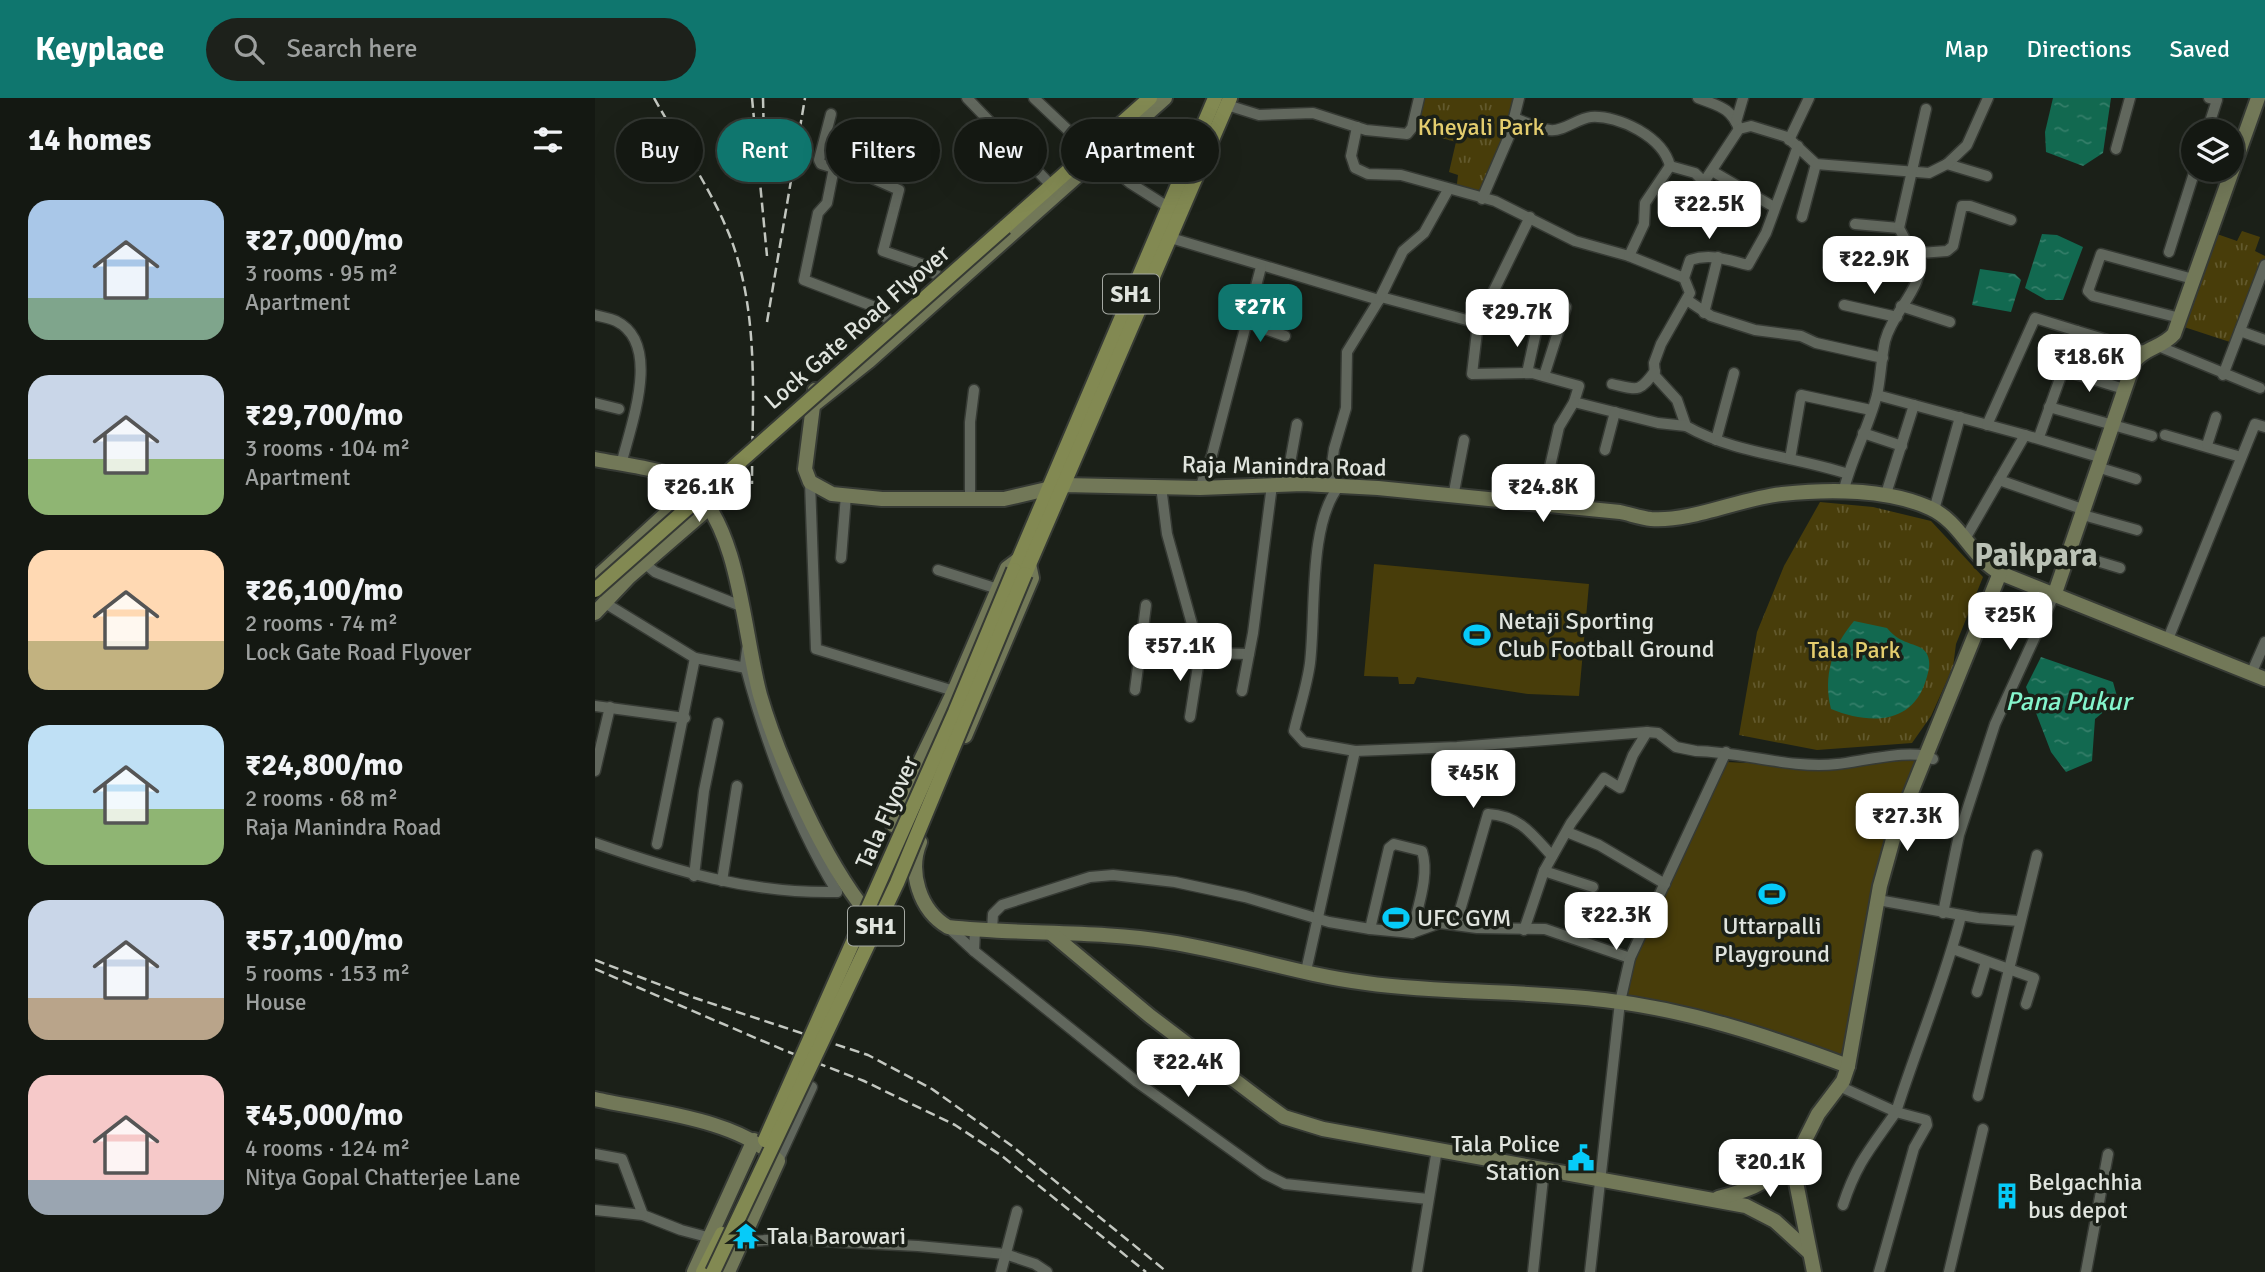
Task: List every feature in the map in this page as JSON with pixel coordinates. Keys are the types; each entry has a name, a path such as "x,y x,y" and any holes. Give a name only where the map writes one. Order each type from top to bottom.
{"main road":[{"name":"Lock Gate Road Flyover","path":"595,590 1150,98"},
{"name":"SH1","path":"1022,567 1064,485 1163,236 1168,207 1224,100"},
{"name":"SH1","path":"1022,567 1046,489 1224,100"},
{"name":"Tala Flyover","path":"703,1272 1022,567"},
{"name":"Tala Flyover","path":"713,1272 897,883 1022,567"}],"street":[{"path":"967,98 1048,181"},
{"path":"1034,98 1061,123"},
{"path":"1123,119 1142,98"},
{"path":"1137,119 1165,98"},
{"path":"1224,100 1259,115 1313,113 1357,127 1407,134 1412,128 1419,98"},
{"path":"1482,199 1514,118 1519,98"},
{"path":"1698,98 1722,102 1738,125"},
{"path":"1514,118 1552,131 1591,117 1625,124 1656,144 1670,166 1695,173 1705,182 1738,125 1743,98"},
{"path":"1686,426 1677,400 1655,376 1655,371 1661,344 1690,293 1684,278 1690,260 1701,256 1718,257 1748,265 1766,233 1809,98"},
{"path":"1738,125 1751,126 1794,143 1816,164 1929,173 1947,164 1968,145 1988,98"},
{"path":"2116,149 2130,98"},
{"path":"2209,98 2217,100 2211,119"},
{"path":"1943,913 1949,875 1963,824 1995,724 2055,593 2134,362 2151,349 2167,342 2174,334 2258,98"},
{"path":"1926,109 1899,228 1908,245 1920,253 1947,251 1953,246 1962,206 2011,220"},
{"path":"830,119 831,114"},
{"path":"1357,127 1351,156 1355,168 1368,174 1401,175 1495,201 1575,241 1629,256 1684,278"},
{"path":"826,133 819,160 826,166"},
{"path":"1802,216 1816,164"},
{"path":"1947,164 1987,176"},
{"path":"1629,256 1644,223 1645,203 1670,166"},
{"path":"1712,171 1774,207"},
{"path":"954,691 816,649 810,482 805,469 811,407 816,387 1048,181 1061,173"},
{"path":"831,182 827,203 818,213 804,280 876,307 890,321"},
{"path":"881,182 899,190 883,251 924,265 939,277"},
{"path":"811,407 869,361 1061,182"},
{"path":"1129,182 1168,207"},
{"path":"2169,252 2191,182"},
{"path":"1448,190 1424,233 1403,251 1380,299 1347,352 1346,408 1334,486 1324,511 1319,540 1310,667 1294,731 1304,742 1355,751 1457,747 1647,732 1658,733 1676,747 1825,765 1929,756"},
{"path":"1529,217 1478,323 1472,374 1527,373 1579,386 1574,402 1559,427 1541,506"},
{"path":"1854,224 1899,228"},
{"path":"1163,236 1261,267 1478,323"},
{"path":"1843,493 1877,395 1886,339 1919,281 1922,268 1920,253"},
{"path":"2180,318 2093,296 2088,290 2101,254 2193,279"},
{"path":"1704,313 1718,257"},
{"path":"2223,375 2265,265"},
{"path":"1200,488 1212,455 1261,267"},
{"path":"1687,300 1704,313 1755,330 1801,335 1816,343 1882,358"},
{"path":"1844,305 1950,322"},
{"path":"1544,376 1566,307"},
{"path":"595,315 617,321 631,333 640,355 642,379 621,465"},
{"path":"1987,425 2035,318 2151,349 2260,388"},
{"path":"1246,322 1285,336"},
{"path":"2039,437 2077,331"},
{"path":"2240,331 2265,341"},
{"path":"1527,373 1536,332"},
{"path":"2063,370 2124,389"},
{"path":"1612,384 1638,389 1644,387 1655,371"},
{"path":"1716,440 1734,373"},
{"path":"970,499 970,422 974,390"},
{"path":"1790,459 1801,395 1871,410"},
{"path":"1877,395 2039,437 2136,479"},
{"path":"1574,402 1686,426 1716,440 1829,466 1848,474"},
{"path":"595,403 619,409"},
{"path":"1885,497 1914,405"},
{"path":"2049,407 2092,422 2112,424 2152,436"},
{"path":"1605,450 1615,412"},
{"path":"1934,510 1960,417"},
{"path":"2207,445 2216,417"},
{"path":"1242,691 1279,485 1297,424"},
{"path":"2168,639 2255,424 2265,427"},
{"path":"1863,433 1902,446"},
{"path":"1965,538 2025,435"},
{"path":"2165,435 2242,457"},
{"path":"1453,497 1464,440"},
{"path":"595,459 680,477 694,488 710,508 729,556 748,640 749,665 772,758 817,859 837,892 801,893 694,876 595,843"},
{"path":"1999,480 2137,530"},
{"name":"Raja Manindra Road","path":"810,482 832,494 882,499 1004,499 1064,485 1200,488 1334,486 1620,512 1652,519 1781,494 1843,493 1909,500 1934,510 1965,538 1971,551 2004,574 2258,677"},
{"path":"1161,486 1167,534 1198,650 1190,717"},
{"path":"595,579 694,488"},
{"path":"841,558 846,495"},
{"path":"710,508 644,563 600,608 695,658 749,665"},
{"path":"2070,553 2120,568"},
{"path":"644,563 655,572 741,606"},
{"path":"922,837 893,825 892,820 954,691 1007,568 1022,567 1033,578 915,856 914,875 923,900 974,951 1137,1082 1265,1174 1285,1184 1428,1199"},
{"path":"938,570 998,589"},
{"path":"1844,1088 1895,832 2004,574"},
{"path":"1135,690 1146,605"},
{"path":"1142,641 1198,650 1249,654"},
{"path":"2258,677 2265,642"},
{"path":"657,844 685,718 695,658"},
{"path":"749,665 786,767 848,889 867,913"},
{"path":"595,706 685,718"},
{"path":"595,771 610,708"},
{"path":"694,876 704,791 718,723"},
{"path":"1524,930 1544,871 1552,856 1604,778 1620,788 1633,755 1647,732"},
{"path":"1306,971 1355,751"},
{"path":"1590,1272 1620,1002 1630,958 1726,752"},
{"path":"722,881 737,786"},
{"path":"1456,924 1488,814 1514,818 1522,823 1552,856"},
{"path":"1567,832 1599,845 1665,884"},
{"path":"1370,929 1389,848 1394,844 1422,851 1424,857 1424,881 1412,933"},
{"path":"1978,1096 2037,855"},
{"path":"1544,871 1593,887"},
{"path":"992,930 993,915 1003,905 1090,877 1113,875 1175,882 1245,897 1319,919 1370,929 1412,933 1440,923 1524,930 1545,929 1630,958"},
{"path":"1881,901 1961,916 2019,921"},
{"path":"1710,1199 1750,1191 1785,1166 1800,1148 1813,1125 1844,1088 1881,901"},
{"path":"1843,1205 1853,1173 1896,1112 1953,949 1961,916"},
{"path":"948,927 1052,934 1099,932 1159,940 1363,983 1440,991 1620,1002 1721,1022 1848,1066"},
{"path":"974,951 975,930"},
{"path":"1052,934 1150,1016 1285,1116 1323,1129 1746,1206 1775,1221 1809,1252"},
{"path":"1953,949 2034,978 2026,1004"},
{"path":"1977,992 1986,961"},
{"path":"728,1272 812,1087"},
{"path":"1844,1088 1896,1112 1927,1122 1914,1148 1879,1272"},
{"path":"595,1099 698,1122 754,1140 778,1161"},
{"path":"1949,1272 1983,1129"},
{"path":"694,1272 717,1236 754,1140"},
{"path":"1800,1148 1795,1177 1814,1272"},
{"path":"1417,1272 1437,1149"},
{"path":"595,1154 622,1159 643,1215"},
{"path":"2087,1272 2108,1154"},
{"path":"1533,1272 1544,1169"},
{"path":"595,1210 643,1215 681,1230 717,1236"},
{"path":"1001,1272 1017,1211"},
{"path":"739,1246 752,1241 818,1239 1005,1254 1047,1272"}],"green space":[{"name":"Kheyali Park","path":"1423,98 1519,98 1482,199 1456,192 1458,175 1449,172 1456,142 1416,131"},
{"path":"2242,231 2260,237 2255,251 2265,256 2265,261 2236,344 2178,325 2217,234 2237,241"},
{"name":"Tala Park","path":"1820,502 1873,507 1931,521 1983,577 1956,644 1953,667 1931,716 1912,743 1817,750 1739,735 1757,632 1784,566"},
{"name":"Netaji Sporting Club Football Ground","path":"1374,564 1589,584 1579,696 1528,694 1417,677 1414,684 1399,684 1398,677 1364,676"},
{"name":"Uttarpalli Playground","path":"1925,754 1903,798 1845,1050 1840,1057 1625,996 1633,959 1727,762 1851,765"}],"water":[{"path":"2053,98 2111,98 2103,153 2083,166 2046,152 2045,132"},
{"path":"2042,234 2057,235 2083,247 2063,300 2046,300 2025,288"},
{"path":"1980,269 2015,274 2021,280 2011,312 1972,305"},
{"path":"1854,621 1887,628 1927,654 1929,670 1926,680 1919,695 1900,713 1874,719 1831,709 1828,685 1831,662 1840,641"},
{"name":"Pana Pukur","path":"2041,657 2113,682 2118,700 2095,719 2092,761 2066,772 2051,752 2026,687"}],"railway":[{"path":"654,98 715,203 731,239 740,269 747,299 752,360 752,484"},
{"path":"752,98 767,256"},
{"path":"763,98 764,119"},
{"path":"767,322 805,98"},
{"path":"595,960 695,998 868,1055 932,1089 1012,1146 1167,1272"},
{"path":"595,969 786,1051 864,1081 955,1125 1002,1156 1146,1272"}],"place":[{"name":"Netaji Sporting Club Football Ground","path":"1477,635"},
{"name":"Uttarpalli Playground","path":"1772,894"},
{"name":"UFC GYM","path":"1396,918"},
{"name":"Tala Police Station","path":"1581,1158"},
{"name":"Belgachhia bus depot","path":"2007,1196"},
{"name":"Tala Barowari","path":"746,1236"}],"district":[{"name":"Paikpara","path":"2036,555"}]}
